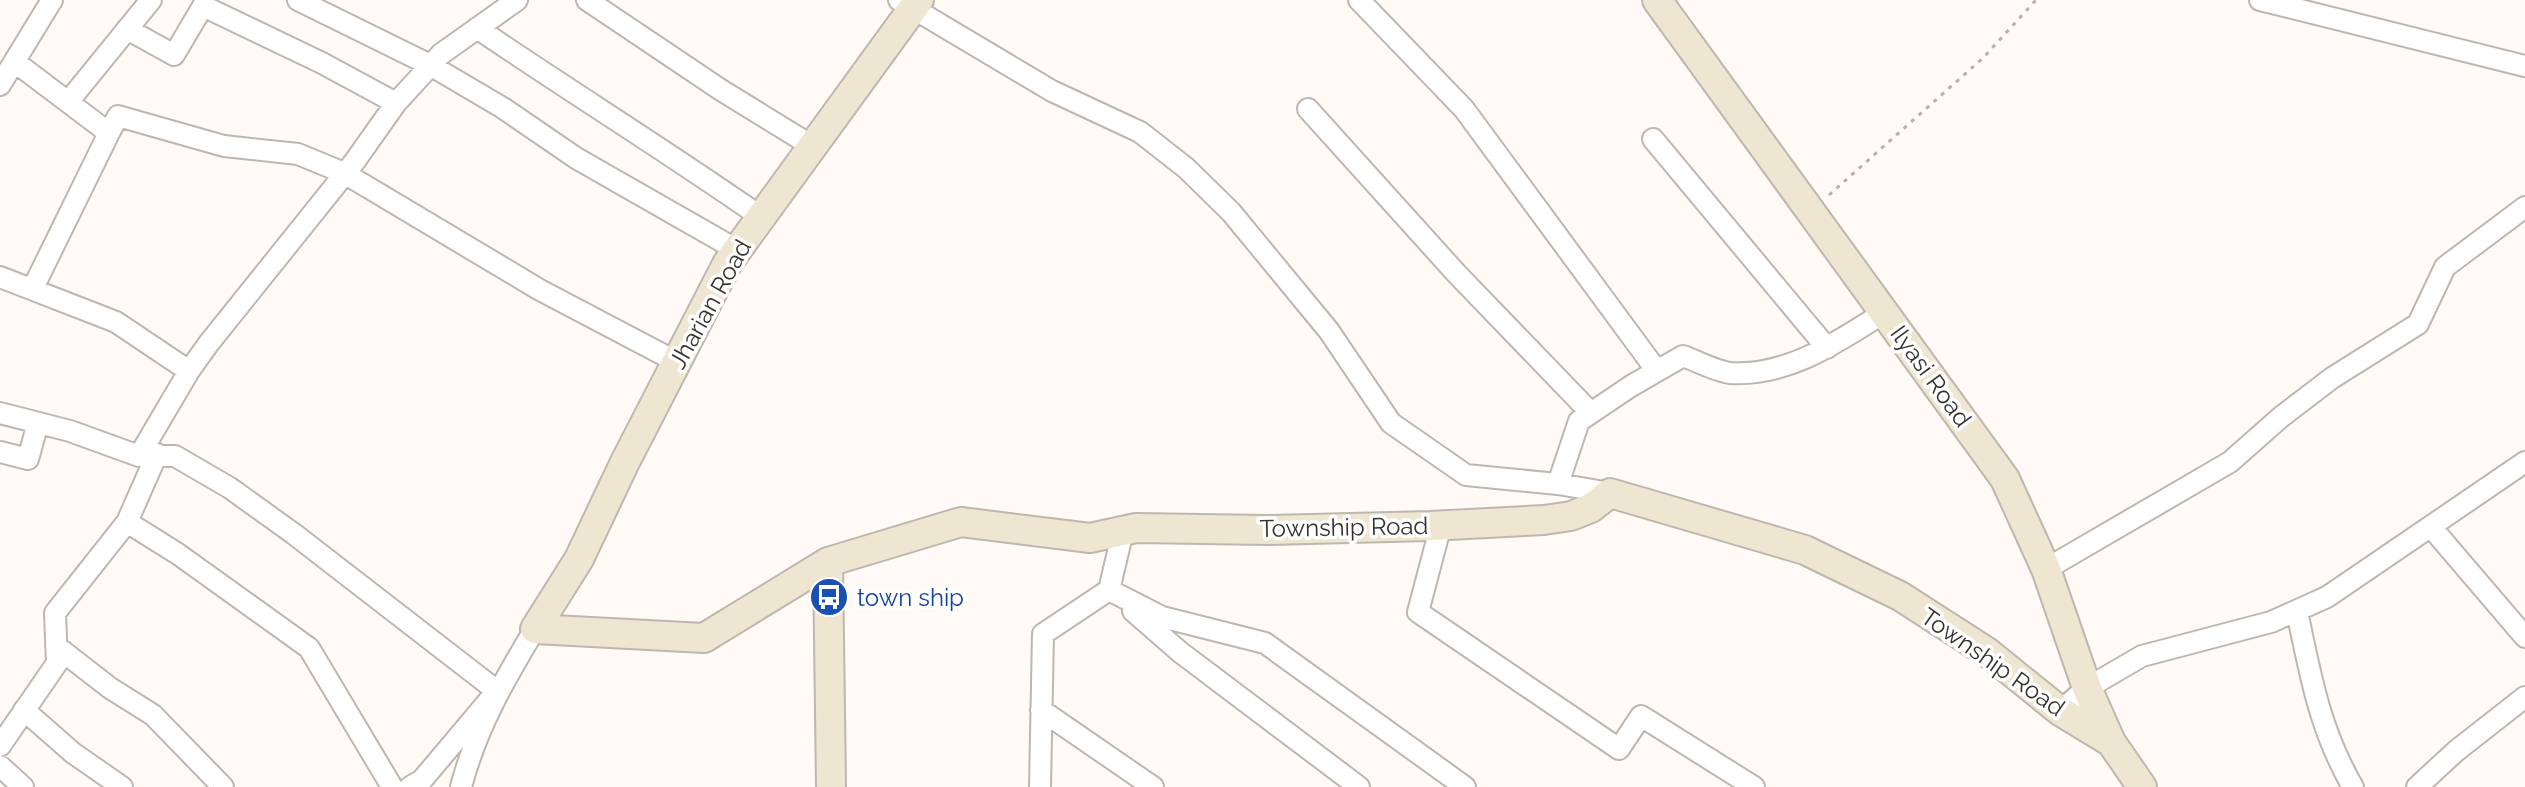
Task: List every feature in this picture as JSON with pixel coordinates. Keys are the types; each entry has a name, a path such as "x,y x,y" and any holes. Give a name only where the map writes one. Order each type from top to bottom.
{"street":[{"path":"0,85 52,0"},
{"path":"68,102 151,0"},
{"path":"298,0 430,65 503,108 576,158 737,250"},
{"path":"0,746 57,663 55,613 127,522 148,455 189,371 396,103 430,65 517,0"},
{"path":"587,0 721,90 812,146"},
{"path":"1359,0 1464,109 1657,371"},
{"name":"Ilyasi Road","path":"1657,0 2005,479 2046,569 2087,688 2111,742 2142,787"},
{"path":"2260,0 2525,66"},
{"path":"910,3 1052,91 1140,132 1186,168 1231,212 1329,331 1391,423 1466,475 1558,484 1610,493"},
{"name":"Jharian Road","path":"535,629 579,559 727,264 910,3"},
{"path":"127,29 174,55 203,6 322,63 396,103"},
{"path":"477,28 580,98 668,152 761,217"},
{"path":"15,62 109,133"},
{"path":"1308,109 1456,273 1591,413"},
{"path":"33,288 118,116 224,146 298,154 344,173 540,290 677,362"},
{"path":"1653,139 1827,348"},
{"path":"2046,569 2230,462 2332,378 2418,324 2445,267 2525,207"},
{"path":"0,277 116,322 189,371"},
{"path":"1558,484 1579,421 1683,356 1729,373 1779,368 1827,348 1885,312"},
{"path":"0,413 148,455 175,456 230,488 294,534 497,691"},
{"path":"0,452 28,459 38,423"},
{"path":"2060,711 2087,688 2142,656 2271,622 2327,597 2525,462"},
{"name":"Township Road","path":"535,629 704,638 828,562 961,522 1090,538 1136,528 1267,530 1441,525 1571,516 1591,508 1610,493 1805,550 1900,596 1987,652 2060,711 2111,742"},
{"path":"127,522 178,554 309,648 392,787"},
{"path":"1441,525 1418,612 1619,749 1641,716 1754,787"},
{"path":"2431,527 2525,637"},
{"path":"1040,787 1043,634 1109,590 1123,531"},
{"path":"828,562 831,787"},
{"path":"1109,590 1180,652 1359,787"},
{"path":"1109,590 1162,617 1265,643 1465,787"},
{"path":"2297,611 2315,701 2338,761 2353,787"},
{"path":"461,787 468,758 497,691 535,629"},
{"path":"56,646 110,688 153,715 223,787"},
{"path":"410,787 422,780 497,691"},
{"path":"2417,787 2456,751 2525,697"},
{"path":"24,710 73,753 122,787"},
{"path":"1041,710 1153,787"},
{"path":"0,766 23,787"}],"path":[{"path":"1810,212 1983,58 2036,0"}],"place":[{"name":"town ship","path":"829,597"}]}
